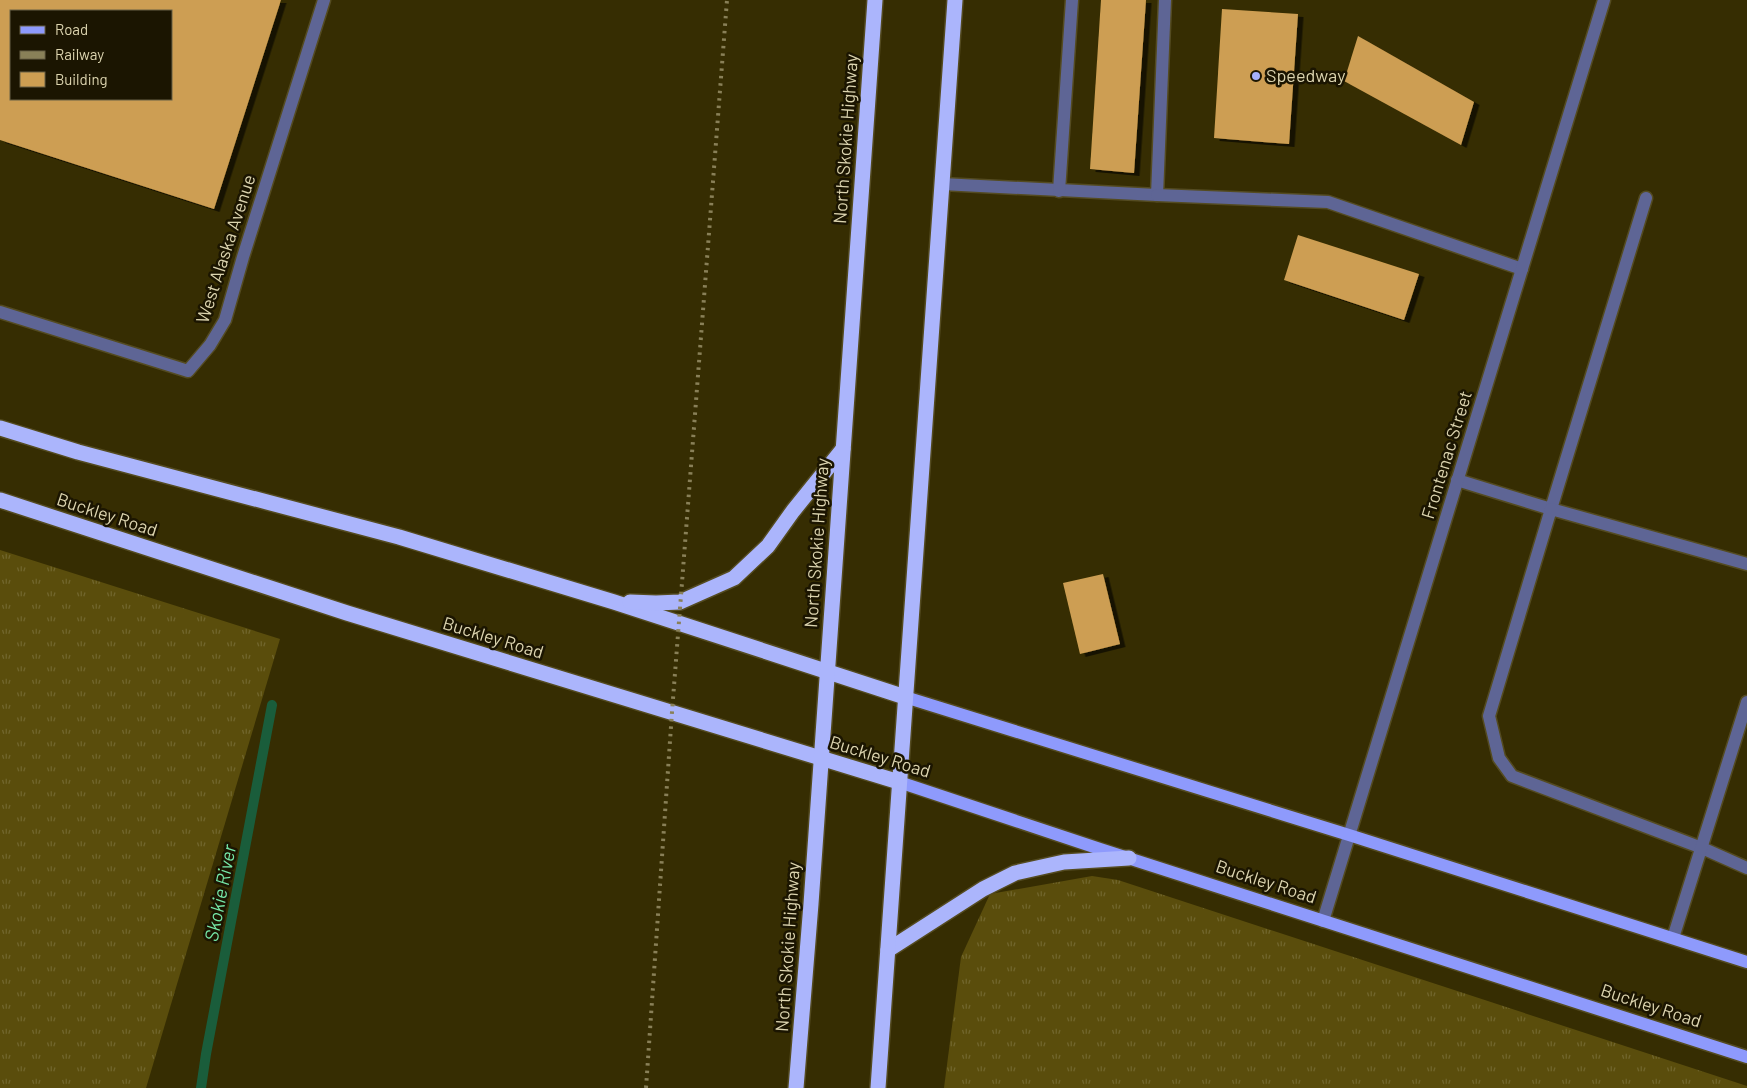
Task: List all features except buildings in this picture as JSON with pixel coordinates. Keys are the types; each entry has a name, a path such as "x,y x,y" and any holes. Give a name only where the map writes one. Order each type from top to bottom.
{"highway":[{"name":"North Skokie Highway","path":"796,1088 874,0"},
{"path":"878,1088 955,0"},
{"path":"0,428 78,452 399,537 614,602 905,697"},
{"path":"614,602 680,602 734,578 768,546 793,511 843,449"},
{"name":"Buckley Road","path":"0,500 347,613 899,782"},
{"path":"888,950 983,889 1015,873 1064,862 1129,858"}],"main road":[{"path":"905,697 1349,835 1747,962"},
{"name":"Buckley Road","path":"899,782 1747,1057"}],"street":[{"name":"West Alaska Avenue","path":"0,312 188,371 210,346 225,320 324,0"},
{"path":"1058,191 1072,0"},
{"path":"1156,196 1166,0"},
{"name":"Frontenac Street","path":"1324,921 1604,0"},
{"path":"942,184 1156,196 1328,202 1522,269"},
{"path":"1646,198 1489,716 1500,758 1512,776 1702,848 1747,868"},
{"path":"1457,480 1551,509 1747,564"},
{"path":"1673,938 1747,702"}],"green space":[{"path":"0,550 280,639 146,1088 0,1088"},
{"path":"1092,876 1118,880 1747,1086 1747,1088 944,1088 961,957 990,894"}],"waterway":[{"name":"Skokie River","path":"201,1088 272,705"}],"railway":[{"path":"646,1088 672,712 727,0"}],"place":[{"name":"Speedway","path":"1256,76"}]}
